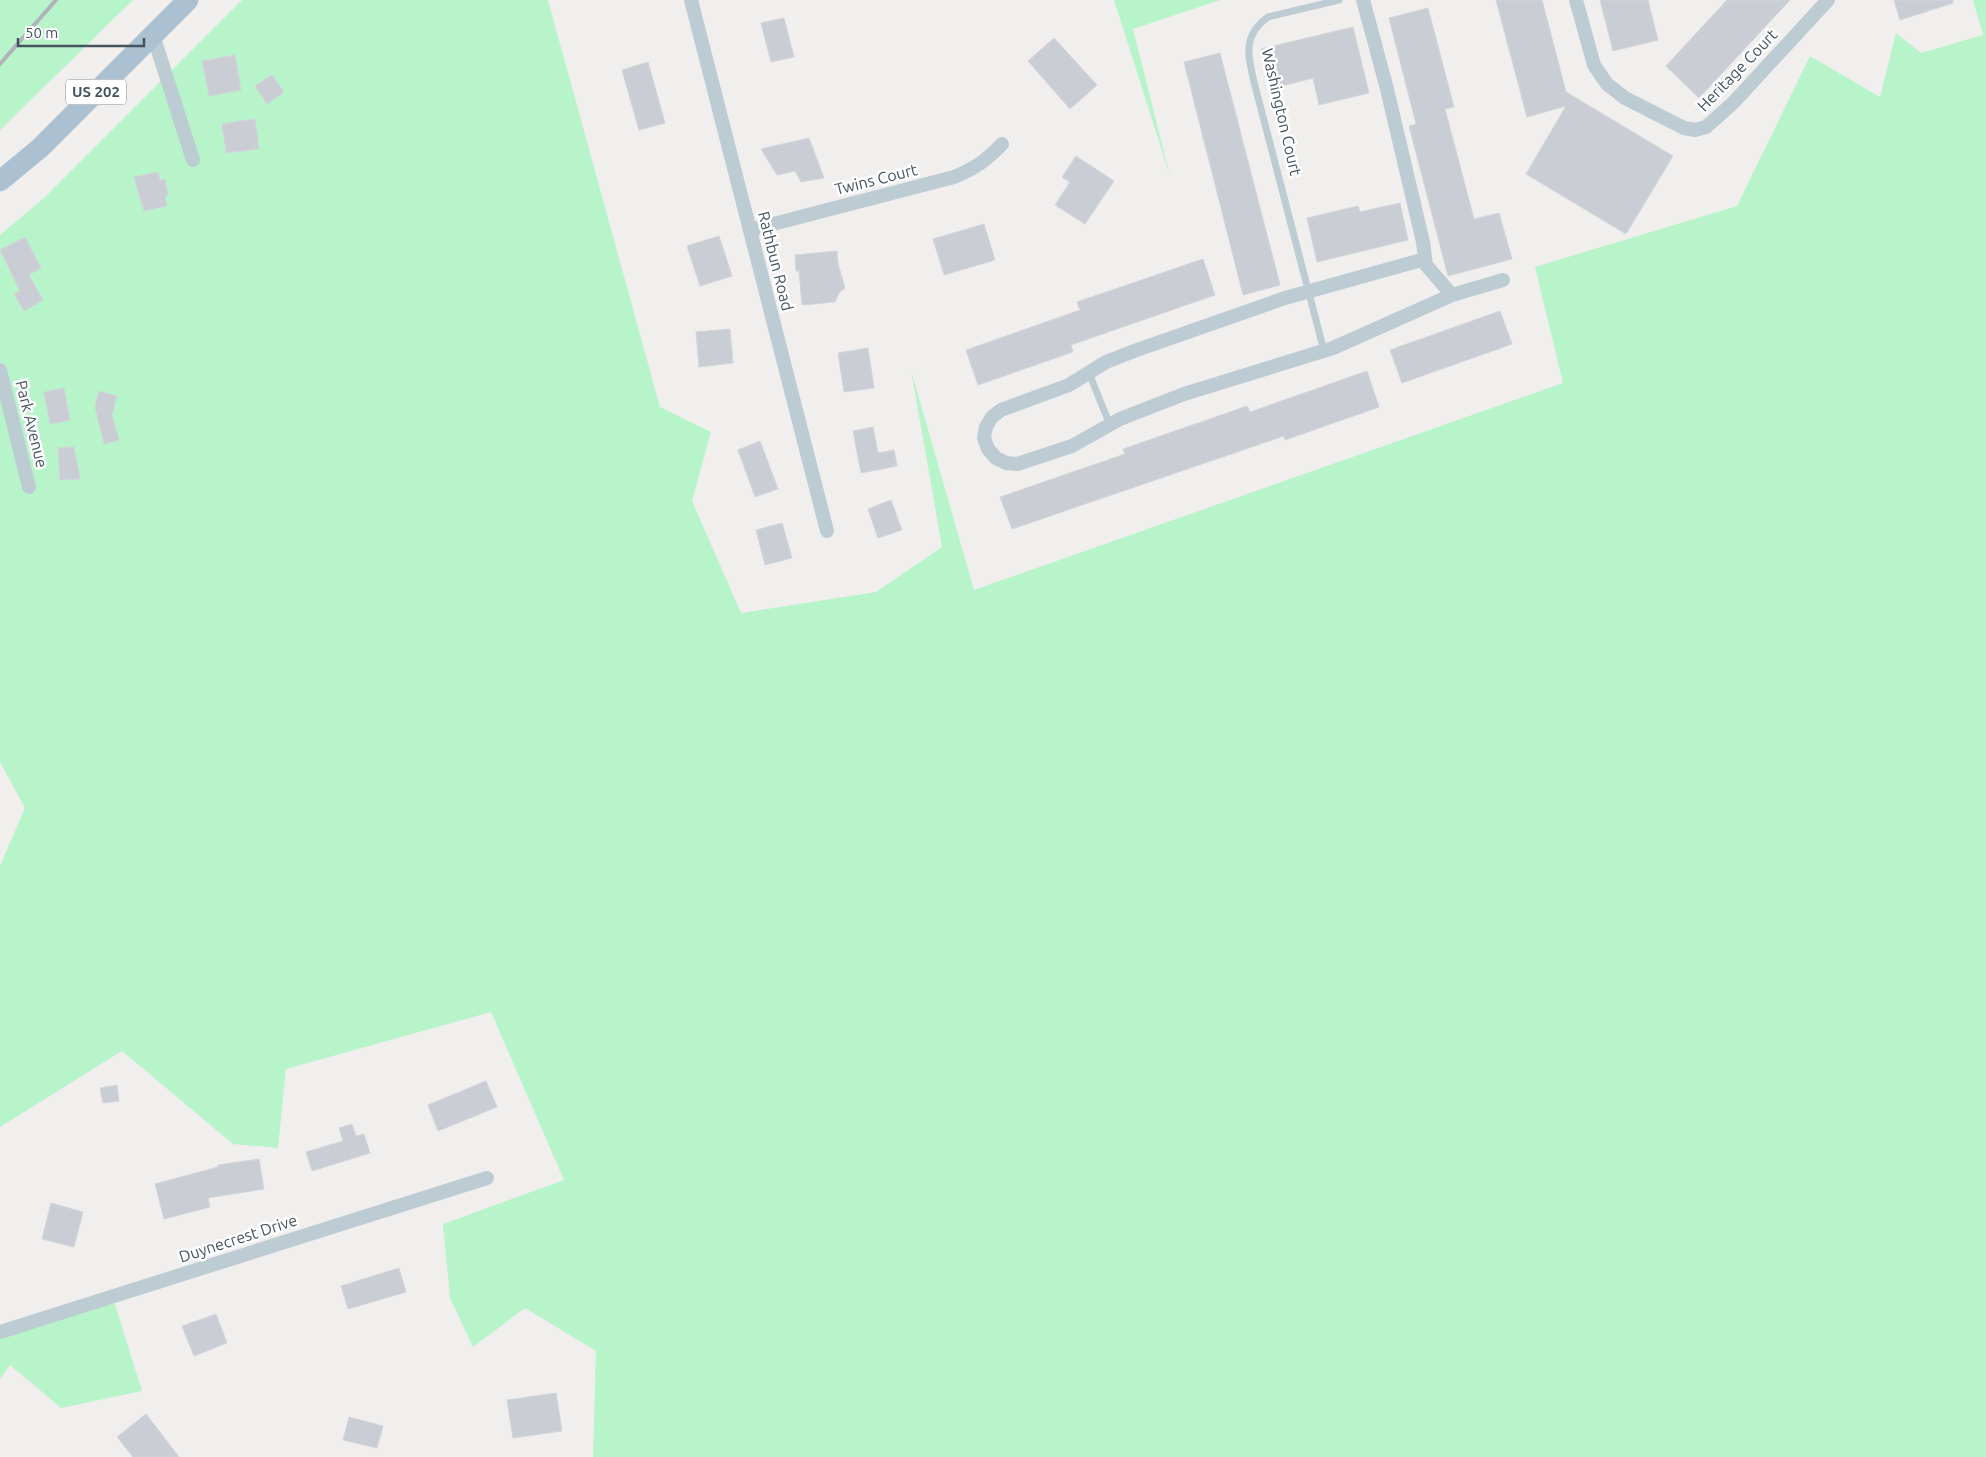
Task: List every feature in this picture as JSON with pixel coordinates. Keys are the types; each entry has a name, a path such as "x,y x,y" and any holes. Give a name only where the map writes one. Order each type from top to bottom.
{"main road":[{"name":"US 202","path":"0,181 40,148 188,0"}],"street":[{"name":"Rathbun Road","path":"691,0 827,531"},
{"path":"1363,0 1386,85 1426,265 1452,295"},
{"name":"Heritage Court","path":"1576,0 1594,65 1607,84 1625,98 1684,128 1695,130 1706,126 1733,103 1828,0"},
{"path":"153,35 193,160"},
{"name":"Twins Court","path":"750,230 954,177 973,169 989,158 1002,144"},
{"path":"1425,259 1308,292 1106,362 1069,385 1001,410 992,417 986,427 984,438 988,449 996,458 1006,463 1017,464 1072,446 1110,425 1184,394 1324,351 1452,295 1503,280"},
{"name":"Park Avenue","path":"0,370 29,487"},
{"name":"Duynecrest Drive","path":"0,1332 486,1178"}],"lane":[{"name":"Washington Court","path":"1324,351 1248,56 1249,44 1256,28 1268,17 1339,0"},
{"path":"1089,373 1110,425"}],"green space":[{"path":"0,0 133,0 0,130"},
{"path":"242,0 548,0 660,407 711,432 692,501 741,613 876,592 942,547 911,370 974,590 1563,383 1535,267 1737,206 1810,56 1880,97 1896,33 1921,53 1983,35 1973,0 1986,0 1986,1457 593,1457 596,1351 525,1308 473,1347 450,1298 443,1224 564,1180 491,1012 286,1069 278,1148 233,1144 122,1051 0,1127 0,866 25,808 0,762 0,235 44,198"},
{"path":"1114,0 1220,0 1133,29 1170,176"},
{"path":"113,1298 142,1391 61,1408 10,1365 0,1379 0,1334"}],"building":[{"path":"1496,0 1542,0 1566,92 1673,156 1626,234 1526,174 1566,106 1527,117"},
{"path":"1600,0 1648,0 1658,40 1613,51"},
{"path":"1727,0 1790,0 1699,98 1666,66"},
{"path":"1894,0 1953,0 1953,3 1900,20"},
{"path":"1428,8 1454,107 1445,109 1474,219 1499,213 1512,259 1448,276 1409,126 1416,124 1389,18"},
{"path":"784,18 794,57 771,62 761,23"},
{"path":"1353,27 1369,93 1319,105 1313,78 1270,89 1261,49"},
{"path":"1054,38 1097,85 1070,109 1028,61"},
{"path":"1220,53 1280,285 1243,295 1184,62"},
{"path":"235,55 241,90 209,96 202,61"},
{"path":"648,62 665,123 639,130 622,70"},
{"path":"272,75 284,92 267,104 255,86"},
{"path":"255,119 259,149 226,153 222,124"},
{"path":"809,138 824,178 801,182 795,171 777,175 761,149"},
{"path":"1076,156 1114,181 1085,224 1055,205 1070,182 1062,177"},
{"path":"158,172 160,180 165,179 168,195 165,196 167,206 144,211 134,177"},
{"path":"1400,203 1408,240 1317,262 1307,218 1358,206 1360,212"},
{"path":"984,224 995,260 944,275 933,239"},
{"path":"719,236 732,276 700,286 687,246"},
{"path":"25,237 41,268 29,275 43,300 24,311 14,294 20,291 0,250"},
{"path":"837,251 838,264 845,288 839,293 835,302 802,305 799,271 796,271 795,255"},
{"path":"1203,259 1215,295 1071,345 1073,352 978,385 966,350 1080,310 1077,302"},
{"path":"1500,311 1512,344 1402,383 1390,350"},
{"path":"730,329 733,363 699,367 696,332"},
{"path":"868,348 874,388 844,392 838,353"},
{"path":"1367,371 1379,407 1285,440 1284,436 1012,529 1000,497 1125,454 1123,449 1247,406 1250,412"},
{"path":"64,388 70,420 50,424 44,392"},
{"path":"99,391 117,396 112,415 119,440 104,444 95,407"},
{"path":"873,427 878,453 894,450 897,466 861,473 853,431"},
{"path":"760,441 778,489 755,497 738,450"},
{"path":"74,447 80,479 60,480 58,448"},
{"path":"891,500 902,530 878,538 868,509"},
{"path":"782,523 792,558 765,565 756,530"},
{"path":"486,1081 497,1107 438,1131 428,1105"},
{"path":"117,1085 119,1101 103,1103 100,1088"},
{"path":"352,1124 356,1136 364,1134 370,1153 312,1171 306,1152 343,1141 339,1128"},
{"path":"259,1159 264,1189 208,1198 210,1207 164,1219 155,1184 218,1167 218,1165"},
{"path":"51,1203 83,1212 74,1247 42,1239"},
{"path":"399,1268 406,1292 348,1309 341,1286"},
{"path":"216,1314 227,1343 194,1356 182,1326"},
{"path":"556,1393 562,1431 513,1438 507,1400"},
{"path":"146,1414 179,1457 133,1457 117,1437"},
{"path":"349,1417 383,1426 377,1448 343,1440"}],"railway":[{"path":"0,64 56,0"}]}
